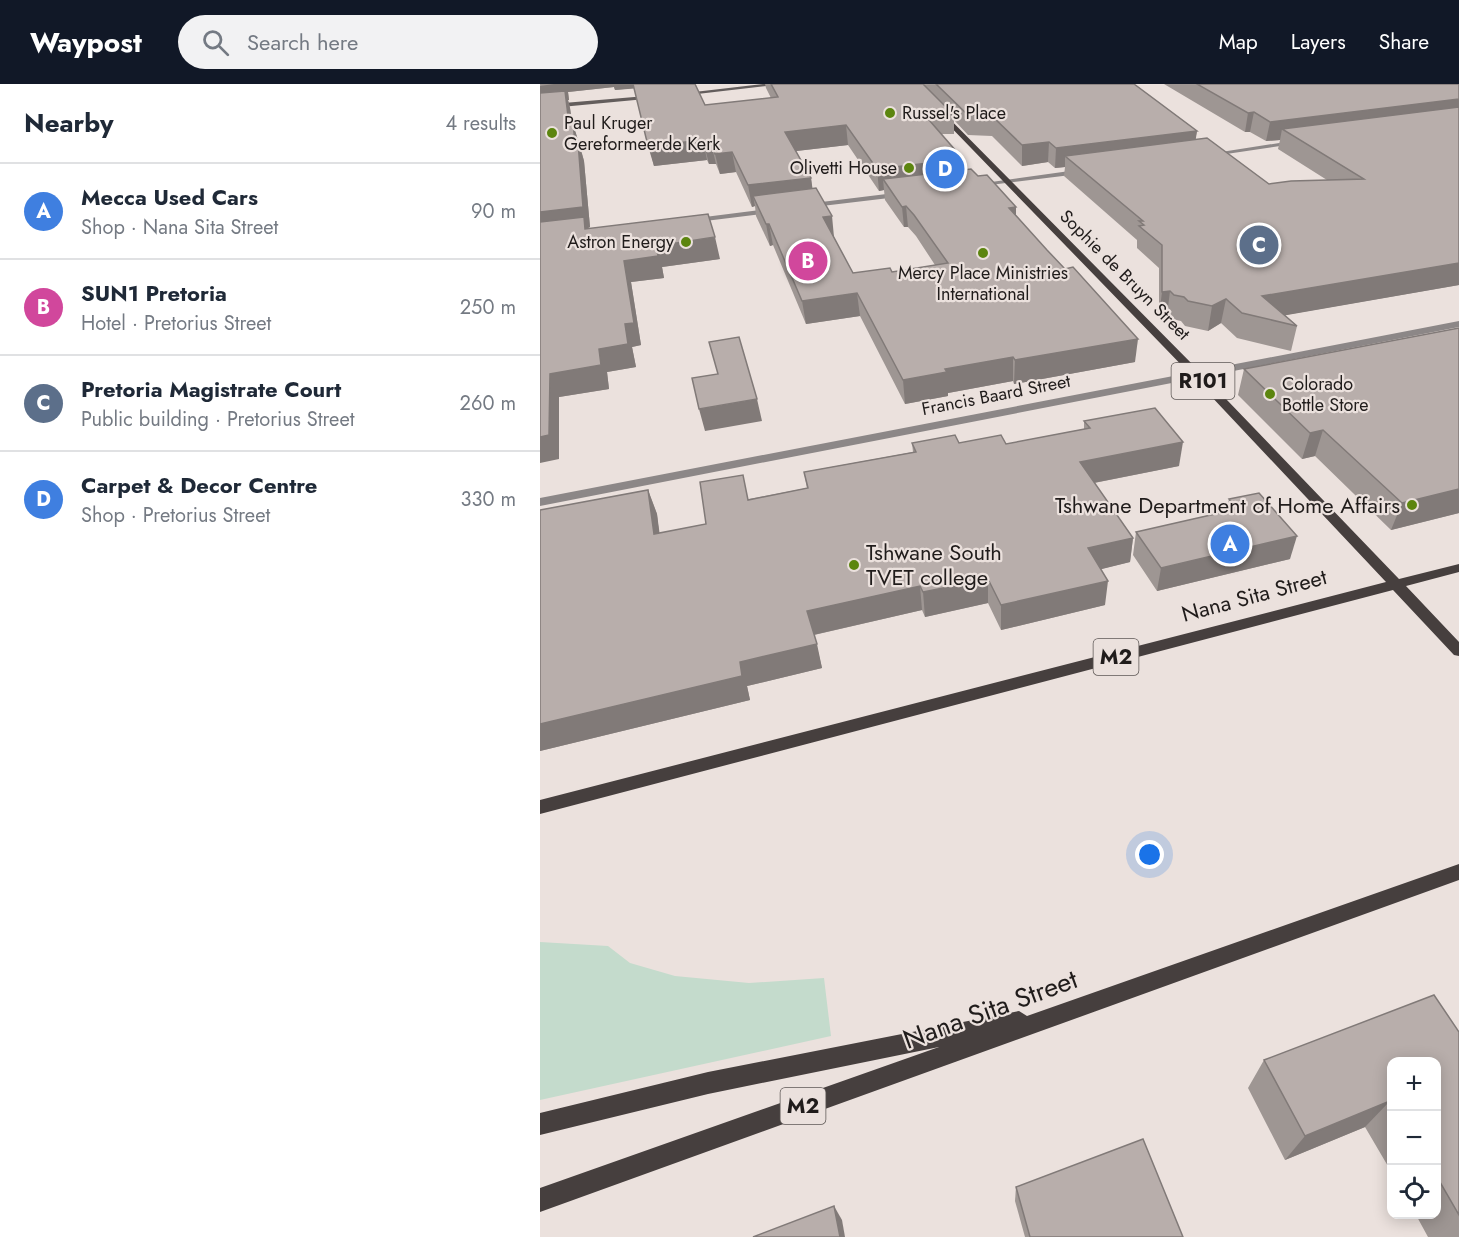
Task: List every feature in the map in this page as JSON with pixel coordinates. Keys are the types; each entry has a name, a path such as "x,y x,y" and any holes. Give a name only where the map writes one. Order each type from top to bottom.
{"main road":[{"path":"675,94 781,84"},
{"name":"Sophie de Bruyn Street","path":"912,84 1197,375 1459,651"},
{"path":"540,107 663,95"},
{"name":"Nana Sita Street","path":"540,807 1459,568"},
{"name":"Nana Sita Street","path":"540,1200 1459,872"},
{"path":"540,1125 708,1083 1066,1012"}],"street":[{"path":"1197,156 1311,141"},
{"path":"959,187 1095,169"},
{"path":"792,208 913,193"},
{"path":"678,222 780,209"},
{"name":"Francis Baard Street","path":"540,502 1459,324"}],"green space":[{"path":"540,942 608,946 630,963 675,976 749,983 824,978 831,1036 540,1100"}],"building":[{"path":"633,84 695,84 705,105 778,97 771,84 923,84 954,115 923,113 963,159 877,169 846,125 785,132 811,178 748,185 732,152 715,154 711,143 704,144 703,140 648,146"},
{"path":"936,84 1134,84 1197,131 1056,148 1049,142 1022,145 992,116 968,115"},
{"path":"1197,84 1459,84 1459,99 1270,122 1254,112 1248,113"},
{"path":"565,91 569,124 573,123 575,142 578,142 583,207 540,212 540,93"},
{"path":"1459,107 1459,263 1262,296 1297,326 1242,313 1226,299 1212,306 1188,301 1170,291 1162,292 1162,245 1139,226 1144,225 1139,221 1143,221 1065,156 1207,138 1269,184 1291,181 1364,179 1282,129"},
{"path":"971,169 978,176 987,175 1016,207 1009,208 1047,250 1065,269 1073,267 1138,339 1015,360 1013,357 945,369 947,372 903,380 857,293 802,301 769,224 766,224 753,196 816,188 832,216 823,217 853,273 890,268 892,272 948,263 914,215 906,206 902,207 883,179"},
{"path":"708,214 715,237 656,246 658,256 624,261 634,323 625,324 628,344 599,349 601,365 550,374 549,435 540,437 540,222 584,217 585,229"},
{"path":"1459,328 1459,489 1402,503 1323,430 1310,433 1244,369"},
{"path":"739,337 757,399 699,409 692,378 718,374 709,342"},
{"path":"1155,408 1183,442 1080,462 1133,538 1088,548 1108,581 1001,605 988,579 923,592 920,586 807,611 817,644 740,662 742,676 540,724 540,510 648,490 654,534 706,524 700,482 743,475 748,500 808,488 804,472 916,452 912,443 955,435 959,443 1001,435 1006,444 1090,428 1084,421"},
{"path":"1259,493 1297,536 1161,568 1136,532 1237,509 1229,499"},
{"path":"1434,995 1459,1032 1459,1215 1441,1184 1441,1057 1387,1057 1387,1102 1305,1136 1264,1060"},
{"path":"1143,1139 1183,1237 1030,1237 1016,1187"},
{"path":"834,1206 840,1237 753,1237"}],"place":[{"name":"Russel's Place","path":"890,113"},
{"name":"Paul Kruger Gereformeerde Kerk","path":"552,133"},
{"name":"Olivetti House","path":"909,168"},
{"name":"Carpet & Decor Centre","path":"945,169"},
{"name":"Astron Energy","path":"686,242"},
{"name":"Pretoria Magistrate Court","path":"1259,245"},
{"name":"Mercy Place Ministries International","path":"983,253"},
{"name":"SUN1 Pretoria","path":"808,261"},
{"name":"Colorado Bottle Store","path":"1270,394"},
{"name":"Tshwane Department of Home Affairs","path":"1412,505"},
{"name":"Mecca Used Cars","path":"1230,544"},
{"name":"Tshwane South TVET college","path":"854,565"}]}
